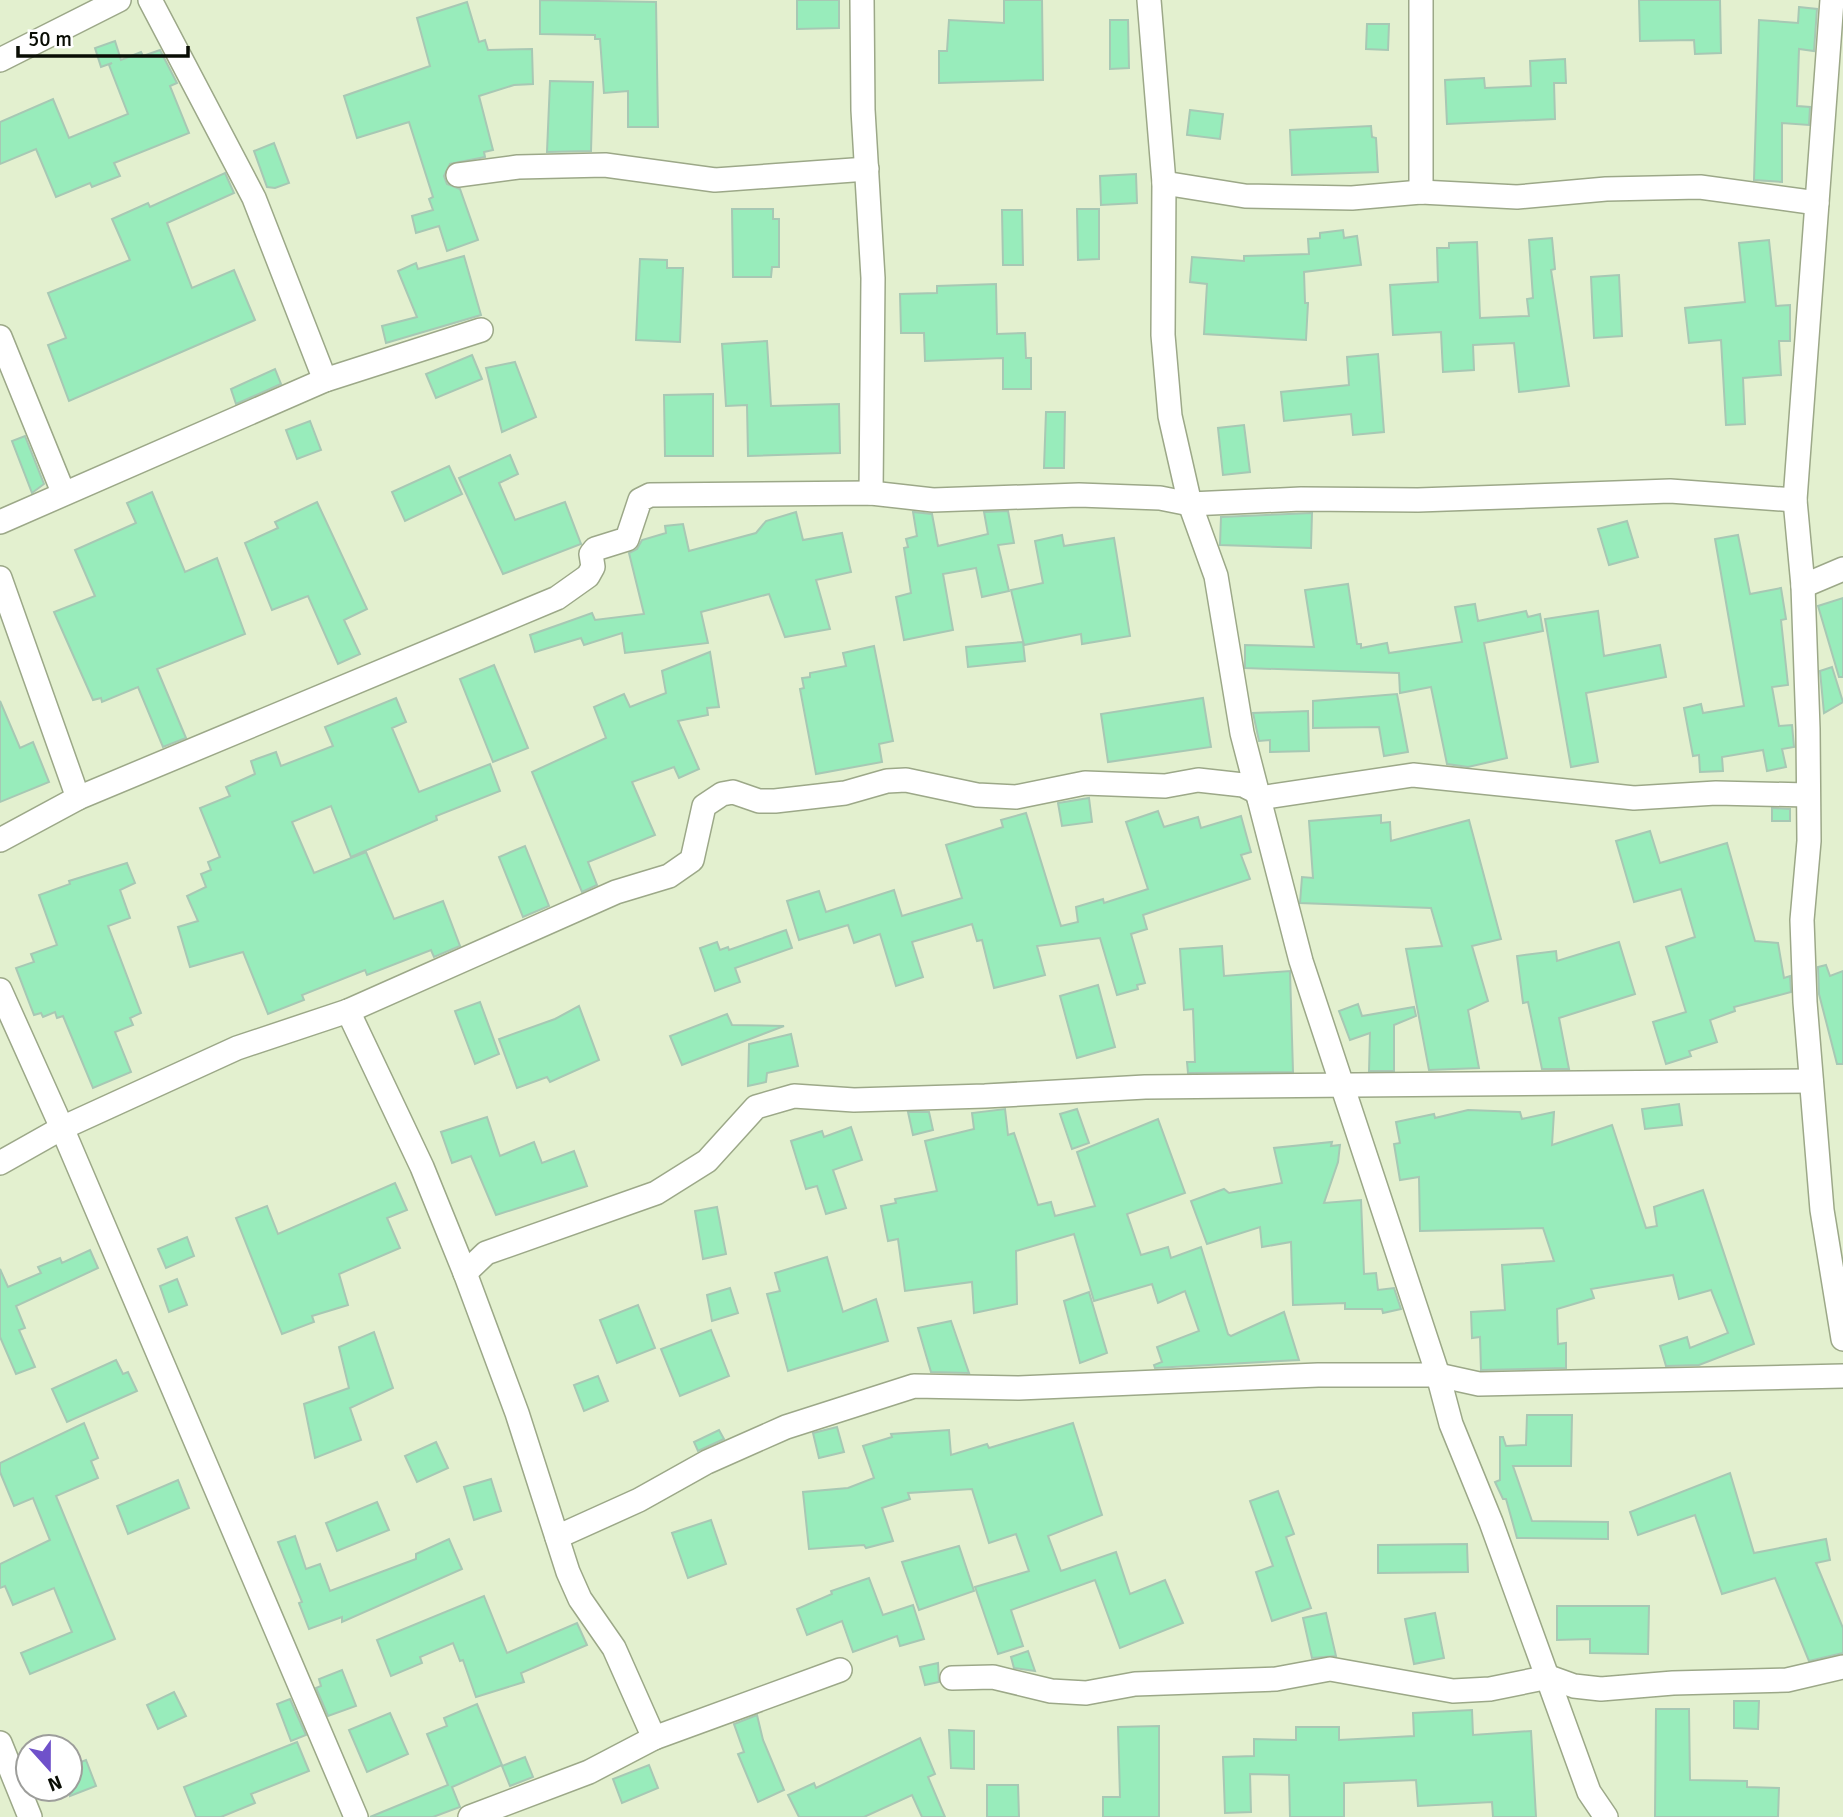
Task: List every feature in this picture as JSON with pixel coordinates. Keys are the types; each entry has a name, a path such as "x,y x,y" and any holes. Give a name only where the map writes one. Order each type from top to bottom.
{"street":[{"path":"0,60 119,0"},
{"path":"150,0 254,198 325,380"},
{"path":"862,0 874,371 871,493"},
{"path":"1149,0 1164,183 1163,335 1170,416 1191,504 1216,576 1242,733 1301,961 1438,1375 1451,1424 1549,1677 1589,1792 1606,1817"},
{"path":"1421,0 1421,192"},
{"path":"1832,0 1795,500 1803,586 1808,841 1802,920 1811,1081 1822,1209 1843,1339"},
{"path":"458,176 518,167 605,165 715,180 867,169"},
{"path":"1164,183 1245,195 1352,198 1421,192 1517,197 1606,189 1700,187 1817,203"},
{"path":"0,522 63,492 325,380 481,330"},
{"path":"0,337 63,492"},
{"path":"0,840 78,798 557,598 588,576 593,567 592,554 595,549 627,539 640,500 650,495 871,493 933,500 1106,496 1160,498 1191,504 1301,499 1418,500 1670,491 1795,500"},
{"path":"1803,586 1843,569"},
{"path":"0,578 78,798"},
{"path":"0,1163 62,1128 237,1048 348,1011 616,892 652,883 684,868 692,860 696,849 699,818 704,806 722,794 733,792 760,801 775,801 845,793 887,781 906,780 977,794 1016,797 1085,783 1166,786 1198,780 1243,786 1258,795 1413,775 1634,798 1716,793 1807,795"},
{"path":"0,990 62,1128 356,1817"},
{"path":"348,1011 422,1167 465,1273 517,1413 580,1600 614,1647 654,1738"},
{"path":"465,1273 486,1253 656,1193 707,1161 744,1116 769,1101 794,1097 854,1100 1145,1087 1811,1081"},
{"path":"1822,1209 1843,1199"},
{"path":"453,1244 486,1253"},
{"path":"557,1538 639,1500 707,1462 786,1427 914,1386 1019,1388 1318,1376 1438,1375 1479,1384 1843,1376"},
{"path":"953,1678 993,1677 1051,1691 1086,1693 1135,1684 1276,1679 1329,1670 1453,1691 1490,1689 1549,1677 1574,1686 1601,1689 1673,1683 1787,1680 1843,1667"},
{"path":"470,1817 589,1772 654,1738 738,1710 840,1670"},
{"path":"0,1743 30,1817"}],"building":[{"path":"540,0 656,2 658,127 628,127 628,91 604,93 600,39 595,39 595,35 540,34"},
{"path":"797,0 839,0 839,28 797,29"},
{"path":"1004,0 1042,0 1043,80 939,83 939,51 947,51 949,20 1004,23"},
{"path":"1639,0 1720,0 1721,53 1695,54 1694,40 1640,41"},
{"path":"467,2 479,42 485,40 488,50 532,49 533,84 514,85 479,96 493,150 484,152 485,157 450,164 444,176 447,184 460,189 478,240 447,251 439,226 416,233 412,216 433,210 429,199 433,197 409,122 357,138 344,96 430,66 417,18"},
{"path":"1799,7 1817,9 1814,51 1799,49 1797,106 1810,107 1809,125 1782,123 1782,182 1754,180 1759,20 1798,23"},
{"path":"1110,20 1128,20 1129,68 1110,69"},
{"path":"1367,24 1389,24 1388,50 1366,49"},
{"path":"115,41 121,60 141,52 143,56 160,50 177,83 170,86 189,133 114,163 120,176 92,187 90,183 56,197 36,149 0,164 0,122 53,99 69,138 128,114 109,65 112,63 101,67 95,48"},
{"path":"1565,59 1566,83 1554,83 1555,119 1447,124 1445,80 1484,78 1485,88 1531,86 1530,61"},
{"path":"550,81 593,82 591,151 547,152"},
{"path":"1190,110 1223,114 1220,139 1187,135"},
{"path":"1371,126 1372,137 1376,138 1378,172 1292,175 1290,130"},
{"path":"274,143 289,183 275,188 267,187 254,151"},
{"path":"225,173 234,193 167,223 192,288 234,270 255,320 69,401 48,345 66,338 48,293 130,260 112,219 148,203 150,207"},
{"path":"1136,174 1137,203 1101,205 1100,176"},
{"path":"732,209 773,209 773,219 779,219 779,267 772,267 771,277 733,277"},
{"path":"1077,209 1099,209 1099,259 1078,260"},
{"path":"1002,210 1022,210 1023,265 1003,265"},
{"path":"1343,230 1344,238 1357,236 1361,265 1304,272 1305,303 1308,303 1306,340 1204,334 1207,284 1190,282 1192,257 1244,261 1244,256 1309,254 1308,239 1320,238 1320,233"},
{"path":"1552,238 1555,269 1551,270 1569,386 1519,392 1514,343 1473,345 1474,370 1443,372 1441,332 1393,335 1390,285 1438,282 1437,248 1449,248 1449,243 1477,242 1480,318 1529,316 1527,299 1533,298 1529,240"},
{"path":"1769,240 1776,306 1790,305 1790,341 1779,341 1781,375 1743,378 1745,424 1726,425 1721,340 1689,343 1685,308 1745,302 1739,243"},
{"path":"464,256 481,315 386,343 382,326 417,317 398,271 416,263 418,269"},
{"path":"640,259 667,260 667,268 683,268 680,342 636,340"},
{"path":"1619,275 1622,336 1594,338 1591,277"},
{"path":"996,284 997,334 1025,333 1026,358 1031,358 1031,389 1003,389 1003,358 925,361 924,333 901,333 900,294 937,293 937,286"},
{"path":"767,341 771,406 839,404 840,453 748,456 747,405 726,406 722,344"},
{"path":"1378,354 1384,432 1353,435 1351,414 1284,421 1281,392 1349,385 1347,357"},
{"path":"472,355 482,379 436,398 426,374"},
{"path":"515,362 536,417 502,432 486,368"},
{"path":"275,369 281,384 236,404 231,389"},
{"path":"713,394 713,456 665,456 664,395"},
{"path":"1046,412 1065,412 1064,468 1044,468"},
{"path":"310,421 321,450 297,459 286,430"},
{"path":"1244,425 1250,472 1223,475 1218,428"},
{"path":"25,436 44,484 32,493 12,441"},
{"path":"510,455 518,474 499,483 515,520 565,502 581,544 503,574 459,478"},
{"path":"449,466 462,494 405,521 392,492"},
{"path":"152,492 185,572 217,558 245,634 157,669 186,738 163,747 138,687 102,702 101,698 93,700 54,612 95,596 75,550 136,523 127,503"},
{"path":"317,502 367,609 344,620 360,654 338,664 308,596 272,610 245,543 278,528 275,522"},
{"path":"1008,511 1014,543 998,545 1009,591 982,597 976,568 943,574 953,630 904,640 896,597 911,593 904,548 908,547 906,539 917,536 913,512 932,514 938,546 988,534 984,512"},
{"path":"796,512 803,540 842,533 851,572 816,580 830,629 785,637 769,594 701,612 708,643 625,653 622,633 584,645 581,638 535,652 530,635 592,613 595,620 644,614 629,553 637,549 642,540 666,533 665,526 683,524 689,551 756,533 766,521"},
{"path":"1312,513 1311,548 1220,545 1221,517"},
{"path":"1627,521 1638,557 1609,565 1598,529"},
{"path":"1062,535 1064,546 1114,538 1130,636 1082,644 1081,634 1024,645 1011,590 1043,583 1035,541"},
{"path":"1738,535 1750,594 1781,588 1786,619 1781,620 1788,685 1772,687 1779,726 1792,725 1794,747 1782,749 1786,767 1767,771 1763,750 1722,757 1723,771 1700,772 1699,755 1693,756 1684,708 1701,704 1703,713 1744,706 1715,539"},
{"path":"1348,584 1357,644 1361,644 1361,648 1387,643 1389,653 1462,642 1455,607 1475,604 1478,621 1526,611 1528,617 1540,614 1543,631 1484,643 1507,758 1468,767 1447,764 1431,687 1400,693 1399,673 1245,668 1245,645 1314,647 1305,590"},
{"path":"1843,598 1843,677 1839,677 1818,606"},
{"path":"1598,611 1604,656 1660,645 1666,677 1586,693 1598,762 1571,767 1545,619"},
{"path":"1023,642 1025,661 968,667 966,647"},
{"path":"874,646 893,741 879,744 882,762 816,774 800,689 804,688 802,678 810,677 810,673 846,666 843,653"},
{"path":"710,652 719,707 707,708 708,715 678,721 699,769 679,778 674,767 632,782 655,835 588,862 597,885 582,892 532,772 606,738 594,707 624,694 630,707 666,693 662,671"},
{"path":"494,665 528,748 493,762 460,679"},
{"path":"1832,667 1843,702 1824,713 1820,671"},
{"path":"1397,694 1408,752 1384,756 1379,727 1313,728 1313,701"},
{"path":"396,698 406,722 392,728 419,792 490,764 500,791 436,816 437,820 351,857 331,806 292,822 314,873 366,852 394,919 443,901 460,946 434,957 431,950 367,975 365,970 302,995 304,1000 268,1014 243,952 190,967 178,927 198,921 187,896 206,887 201,874 211,870 208,862 220,857 200,808 230,796 226,787 255,774 251,761 276,752 281,766 333,746 325,727"},
{"path":"1203,698 1211,747 1108,762 1101,714"},
{"path":"0,701 20,748 33,742 49,782 0,802"},
{"path":"1308,711 1309,751 1270,752 1270,740 1259,741 1253,713"},
{"path":"1089,798 1092,822 1062,826 1058,803"},
{"path":"1772,808 1790,809 1790,821 1772,821"},
{"path":"1158,811 1164,827 1198,817 1201,828 1241,816 1251,852 1241,855 1250,879 1143,915 1147,929 1131,934 1145,983 1137,985 1138,989 1117,995 1100,938 1037,946 1045,975 994,988 982,940 977,941 972,924 912,942 923,977 896,986 880,934 854,943 848,925 799,940 787,901 819,891 826,912 894,890 902,916 962,898 946,845 1003,827 1001,820 1026,813 1061,926 1078,922 1076,907 1103,899 1104,903 1148,889 1126,822"},
{"path":"1381,815 1381,823 1390,822 1391,841 1469,820 1501,939 1472,946 1488,1001 1468,1010 1479,1068 1429,1070 1406,949 1442,946 1431,908 1300,903 1302,877 1313,878 1309,821"},
{"path":"1650,831 1660,863 1727,843 1755,941 1778,943 1784,978 1790,976 1791,992 1734,1007 1735,1011 1710,1020 1717,1042 1689,1051 1691,1056 1666,1064 1653,1022 1686,1012 1666,947 1695,937 1681,889 1634,902 1616,841"},
{"path":"525,846 549,906 523,917 499,857"},
{"path":"127,863 135,883 120,890 130,918 108,926 141,1013 130,1018 133,1025 115,1032 131,1072 93,1088 63,1016 57,1018 55,1012 43,1017 41,1013 34,1015 16,968 34,962 31,954 57,945 39,895 70,884 69,881"},
{"path":"786,930 792,948 735,968 740,982 715,991 700,948 717,942 720,950 728,947 729,950"},
{"path":"1619,942 1635,994 1559,1018 1569,1069 1542,1069 1528,1002 1523,1003 1517,956 1556,951 1557,961"},
{"path":"1222,946 1224,976 1290,971 1293,1072 1188,1073 1187,1062 1195,1062 1193,1009 1184,1010 1180,949"},
{"path":"1826,965 1830,976 1843,971 1843,1064 1837,1064 1819,994 1818,967"},
{"path":"1098,985 1115,1047 1077,1058 1060,996"},
{"path":"480,1002 499,1054 475,1064 455,1011"},
{"path":"1358,1004 1362,1016 1414,1007 1416,1016 1394,1025 1394,1071 1369,1071 1370,1033 1350,1040 1339,1011"},
{"path":"579,1006 599,1060 550,1082 547,1077 517,1088 499,1039 555,1019"},
{"path":"727,1014 732,1025 784,1026 682,1065 670,1036"},
{"path":"791,1034 798,1066 767,1073 766,1082 748,1086 749,1044"},
{"path":"1679,1104 1682,1125 1645,1129 1642,1109"},
{"path":"1005,1109 1008,1135 1014,1133 1038,1205 1051,1202 1055,1216 1095,1206 1077,1152 1158,1119 1185,1193 1127,1214 1141,1255 1168,1247 1171,1258 1201,1247 1228,1334 1231,1336 1284,1312 1299,1360 1155,1368 1154,1365 1162,1362 1157,1347 1199,1331 1185,1291 1158,1303 1152,1284 1094,1301 1074,1234 1016,1251 1017,1304 974,1313 972,1282 905,1291 898,1239 888,1241 881,1206 896,1203 895,1199 937,1191 925,1141 974,1129 972,1113"},
{"path":"1077,1109 1089,1143 1072,1149 1060,1114"},
{"path":"1468,1110 1520,1112 1522,1119 1554,1112 1552,1145 1612,1125 1646,1228 1657,1226 1654,1207 1703,1190 1754,1344 1699,1365 1666,1366 1660,1346 1687,1337 1690,1348 1728,1333 1711,1290 1679,1299 1673,1275 1591,1289 1594,1298 1557,1309 1558,1344 1566,1343 1566,1368 1481,1370 1480,1337 1472,1338 1471,1312 1505,1310 1502,1265 1554,1261 1543,1228 1420,1231 1419,1177 1400,1180 1394,1144 1400,1143 1396,1122 1434,1114 1435,1118"},
{"path":"908,1112 929,1112 933,1130 913,1135"},
{"path":"487,1117 500,1156 534,1142 542,1163 574,1151 587,1186 496,1215 471,1156 452,1163 441,1132"},
{"path":"851,1127 862,1160 833,1170 846,1208 826,1214 817,1186 806,1189 791,1141 822,1131 824,1137"},
{"path":"1332,1142 1331,1146 1340,1145 1338,1162 1324,1203 1361,1200 1364,1274 1376,1273 1378,1290 1394,1288 1401,1309 1383,1313 1382,1309 1345,1309 1345,1303 1293,1305 1291,1242 1262,1247 1260,1227 1207,1244 1191,1201 1224,1189 1229,1193 1282,1183 1274,1148"},
{"path":"395,1183 407,1210 387,1218 400,1248 339,1274 348,1305 312,1316 314,1322 282,1334 236,1218 267,1206 278,1234"},
{"path":"717,1207 726,1254 703,1259 695,1211"},
{"path":"187,1237 194,1256 166,1268 158,1249"},
{"path":"90,1250 98,1268 16,1306 25,1328 19,1330 35,1367 16,1374 0,1337 0,1269 8,1287 41,1273 38,1267 60,1258 62,1263"},
{"path":"827,1257 843,1312 876,1299 888,1341 788,1371 767,1294 780,1291 775,1273"},
{"path":"177,1279 187,1305 169,1312 160,1286"},
{"path":"730,1288 738,1313 712,1321 707,1295"},
{"path":"1089,1292 1107,1353 1080,1363 1064,1301"},
{"path":"638,1305 655,1348 617,1363 600,1320"},
{"path":"951,1321 969,1373 931,1372 918,1328"},
{"path":"711,1330 729,1376 680,1396 661,1349"},
{"path":"374,1332 393,1388 350,1408 361,1440 315,1458 304,1404 349,1388 339,1347"},
{"path":"116,1360 123,1374 128,1372 137,1391 67,1422 52,1389"},
{"path":"598,1376 608,1401 584,1411 574,1385"},
{"path":"1527,1415 1572,1415 1571,1466 1513,1466 1532,1521 1608,1522 1608,1539 1517,1538 1506,1499 1503,1499 1495,1482 1500,1480 1500,1437 1503,1437 1506,1446 1526,1445"},
{"path":"84,1423 98,1458 91,1461 98,1478 56,1496 115,1639 30,1674 21,1653 72,1632 54,1588 13,1605 5,1586 0,1588 0,1564 50,1540 33,1498 14,1506 0,1472 0,1463"},
{"path":"1073,1423 1102,1515 1048,1536 1061,1571 1116,1552 1130,1594 1165,1580 1183,1623 1120,1648 1095,1580 1011,1610 1023,1646 998,1654 975,1587 1029,1571 1016,1534 989,1543 972,1489 908,1493 910,1499 882,1508 893,1541 866,1548 864,1545 809,1549 803,1492 848,1488 874,1478 863,1446 892,1437 891,1434 949,1430 951,1455 987,1444 989,1448"},
{"path":"837,1427 844,1452 819,1458 813,1433"},
{"path":"719,1430 724,1439 698,1451 694,1442"},
{"path":"436,1442 448,1468 417,1482 405,1456"},
{"path":"1730,1473 1754,1553 1826,1539 1830,1560 1816,1563 1843,1628 1843,1653 1809,1661 1775,1578 1722,1594 1695,1515 1638,1535 1630,1512"},
{"path":"491,1479 501,1511 474,1520 464,1487"},
{"path":"178,1480 189,1508 128,1534 117,1506"},
{"path":"1278,1491 1294,1534 1286,1537 1311,1608 1272,1621 1256,1572 1273,1566 1250,1501"},
{"path":"377,1502 389,1530 337,1551 326,1523"},
{"path":"711,1520 726,1564 688,1578 672,1533"},
{"path":"295,1536 306,1569 320,1564 330,1591 416,1559 416,1554 449,1539 462,1569 342,1622 342,1617 309,1629 299,1603 302,1602 278,1542"},
{"path":"1467,1544 1468,1572 1378,1573 1378,1545"},
{"path":"959,1546 974,1591 919,1610 902,1562"},
{"path":"869,1578 883,1615 913,1605 924,1639 900,1646 897,1636 853,1652 842,1621 807,1635 797,1609 832,1594 831,1591"},
{"path":"484,1596 507,1653 577,1623 587,1645 521,1673 524,1682 476,1697 463,1660 460,1661 453,1643 420,1657 422,1663 391,1676 377,1640"},
{"path":"1557,1606 1649,1606 1648,1654 1590,1653 1590,1639 1557,1640"},
{"path":"1326,1613 1336,1656 1312,1658 1303,1618"},
{"path":"1435,1613 1444,1658 1414,1664 1405,1619"},
{"path":"1028,1651 1035,1671 1014,1668 1011,1657"},
{"path":"938,1663 939,1682 925,1685 920,1667"},
{"path":"342,1670 356,1706 328,1716 316,1688 321,1686 319,1679"},
{"path":"174,1692 186,1716 158,1729 147,1705"},
{"path":"290,1699 306,1735 291,1741 277,1704"},
{"path":"1734,1701 1759,1701 1758,1729 1734,1728"},
{"path":"477,1704 502,1765 452,1787 460,1807 433,1817 370,1817 448,1785 427,1734 447,1726 444,1718"},
{"path":"1656,1709 1689,1709 1690,1780 1747,1781 1747,1787 1779,1788 1778,1817 1655,1817"},
{"path":"1472,1710 1473,1735 1531,1731 1536,1817 1493,1817 1492,1802 1418,1806 1416,1780 1344,1783 1344,1817 1290,1817 1289,1775 1250,1774 1251,1812 1225,1813 1223,1757 1254,1756 1254,1739 1296,1740 1296,1727 1339,1727 1339,1740 1414,1736 1413,1713"},
{"path":"390,1713 408,1754 367,1772 349,1730"},
{"path":"757,1715 763,1740 784,1790 758,1802 738,1754 744,1752 734,1724"},
{"path":"1159,1726 1159,1817 1103,1817 1103,1797 1120,1797 1118,1727"},
{"path":"949,1730 974,1731 974,1769 951,1768"},
{"path":"920,1738 935,1774 928,1777 945,1817 922,1817 912,1795 864,1817 799,1817 788,1795 814,1783 816,1788"},
{"path":"297,1742 309,1771 251,1794 255,1803 221,1817 196,1817 184,1787"},
{"path":"525,1757 533,1777 510,1786 502,1766"},
{"path":"86,1760 96,1786 84,1791"},
{"path":"649,1765 658,1788 622,1803 613,1779"},
{"path":"987,1785 1018,1785 1019,1817 987,1817"}]}
